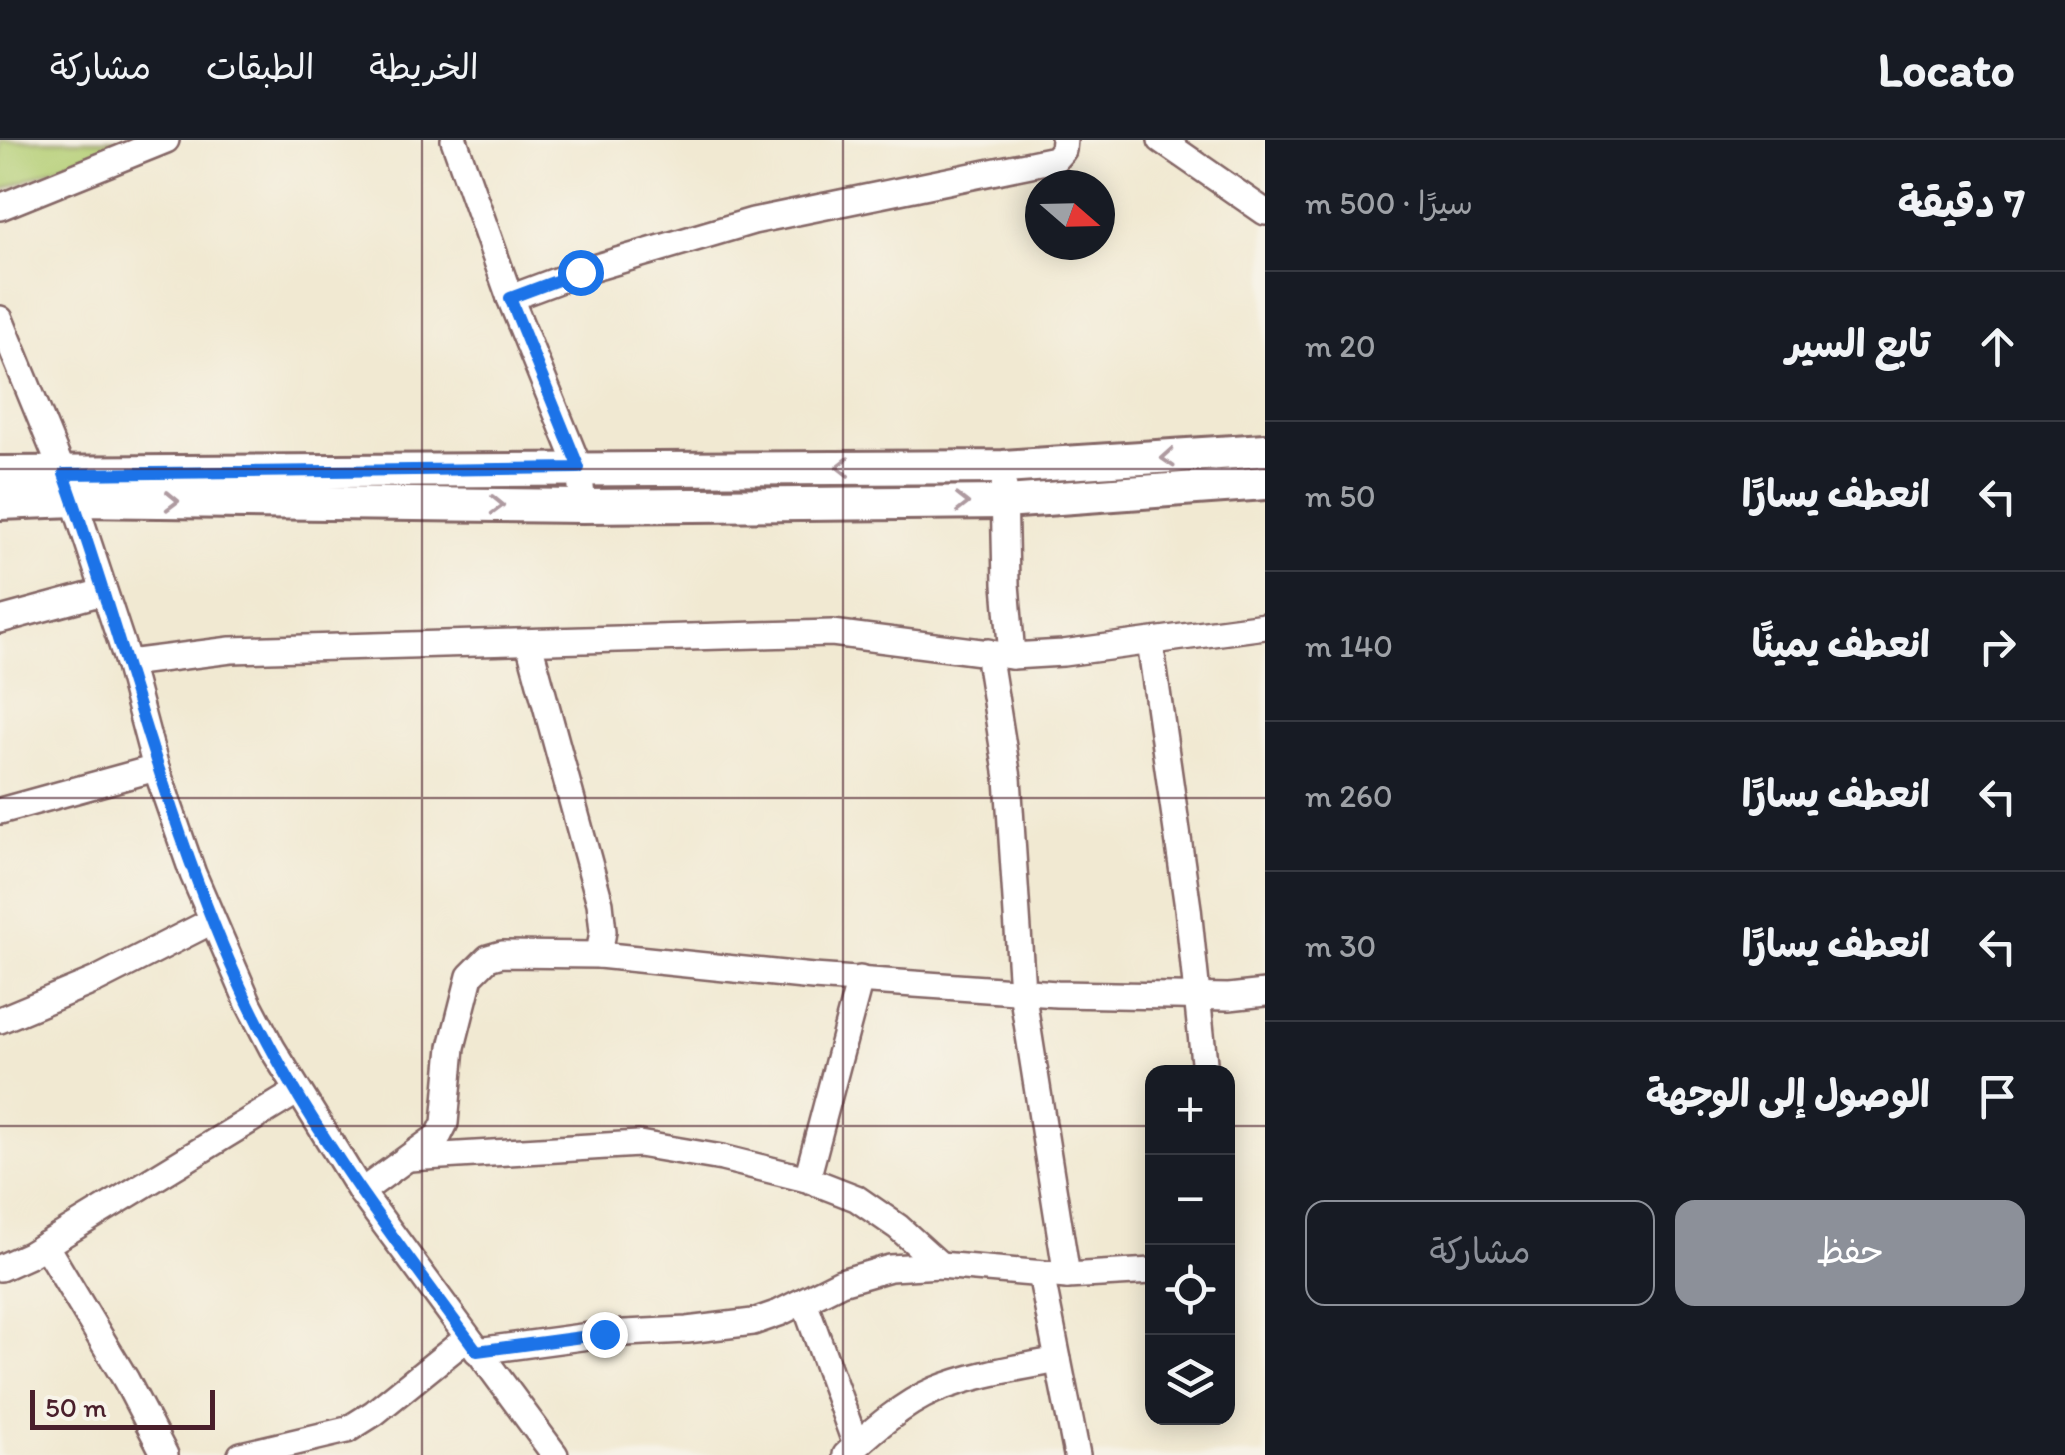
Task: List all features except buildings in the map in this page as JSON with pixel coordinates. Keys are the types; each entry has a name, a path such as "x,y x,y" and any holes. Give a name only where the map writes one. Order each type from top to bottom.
{"street":[{"path":"0,207 166,140"},
{"path":"454,140 510,298 579,468 584,506"},
{"path":"510,298 580,272 753,221 1055,159 1063,150 1064,140"},
{"path":"1161,140 1265,212"},
{"path":"0,319 69,487 128,663 156,768 212,921 249,1004 361,1192 554,1455"},
{"path":"0,503 69,487 579,468 1004,467 1265,450"},
{"path":"1004,467 1006,584 1000,654 1022,991 1054,1275 1058,1360 1077,1455"},
{"path":"0,473 69,487 584,506 1004,502 1265,483"},
{"path":"0,620 103,592"},
{"path":"128,663 231,650 832,632 944,650 1000,654 1150,642 1265,626"},
{"path":"1150,642 1162,711 1204,1065"},
{"path":"529,643 600,903 603,931 599,955"},
{"path":"0,810 156,768"},
{"path":"0,1020 96,980 212,921"},
{"path":"361,1192 439,1135 446,1123 452,1047 467,986 476,966 502,954 599,955 1022,991 1229,997 1265,993"},
{"path":"807,1180 860,980"},
{"path":"0,1268 45,1245 298,1091"},
{"path":"409,1158 638,1144 722,1158 828,1186 877,1210 940,1265"},
{"path":"45,1245 126,1380 165,1455"},
{"path":"241,1455 347,1430 472,1344 753,1322 866,1273 940,1265 1054,1275 1145,1271"},
{"path":"804,1301 851,1450 890,1417 932,1391 976,1377 1058,1360"}],"green space":[{"path":"0,140 126,140 0,191"}],"route":[{"path":"580,272 510,298 579,468 64,474 128,663 156,768 212,921 272,1048 347,1170 477,1351 604,1334"}]}
